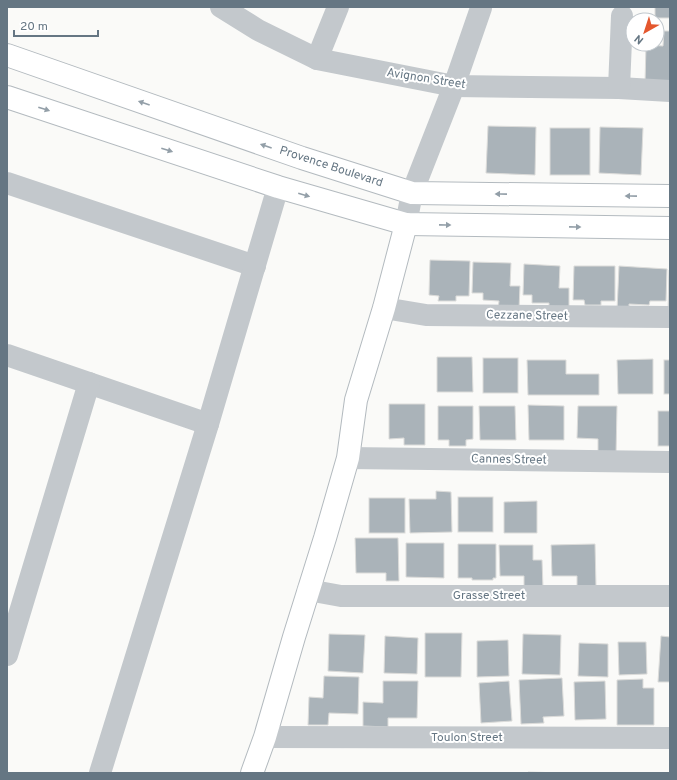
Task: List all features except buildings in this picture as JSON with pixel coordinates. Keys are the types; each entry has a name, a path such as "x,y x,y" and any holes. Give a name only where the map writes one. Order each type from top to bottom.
{"street":[{"name":"Avignon Street","path":"221,7 258,30 317,59 454,86 619,88 670,91"},
{"path":"317,59 338,7"},
{"path":"252,773 265,737 348,458 356,400 384,308 406,224 412,193 454,86 481,8"},
{"path":"619,88 622,16"},
{"name":"Provence Boulevard","path":"7,55 302,158 412,193 670,196"},
{"path":"7,97 278,187 406,224 670,228"},
{"path":"7,183 255,266"},
{"path":"100,773 208,424 278,187"},
{"name":"Cezzane Street","path":"384,308 426,315 670,317"},
{"path":"7,355 208,424"},
{"path":"7,655 89,383"},
{"name":"Cannes Street","path":"348,458 670,462"},
{"name":"Grasse Street","path":"308,590 341,596 670,596"},
{"name":"Toulon Street","path":"265,737 670,738"}]}
